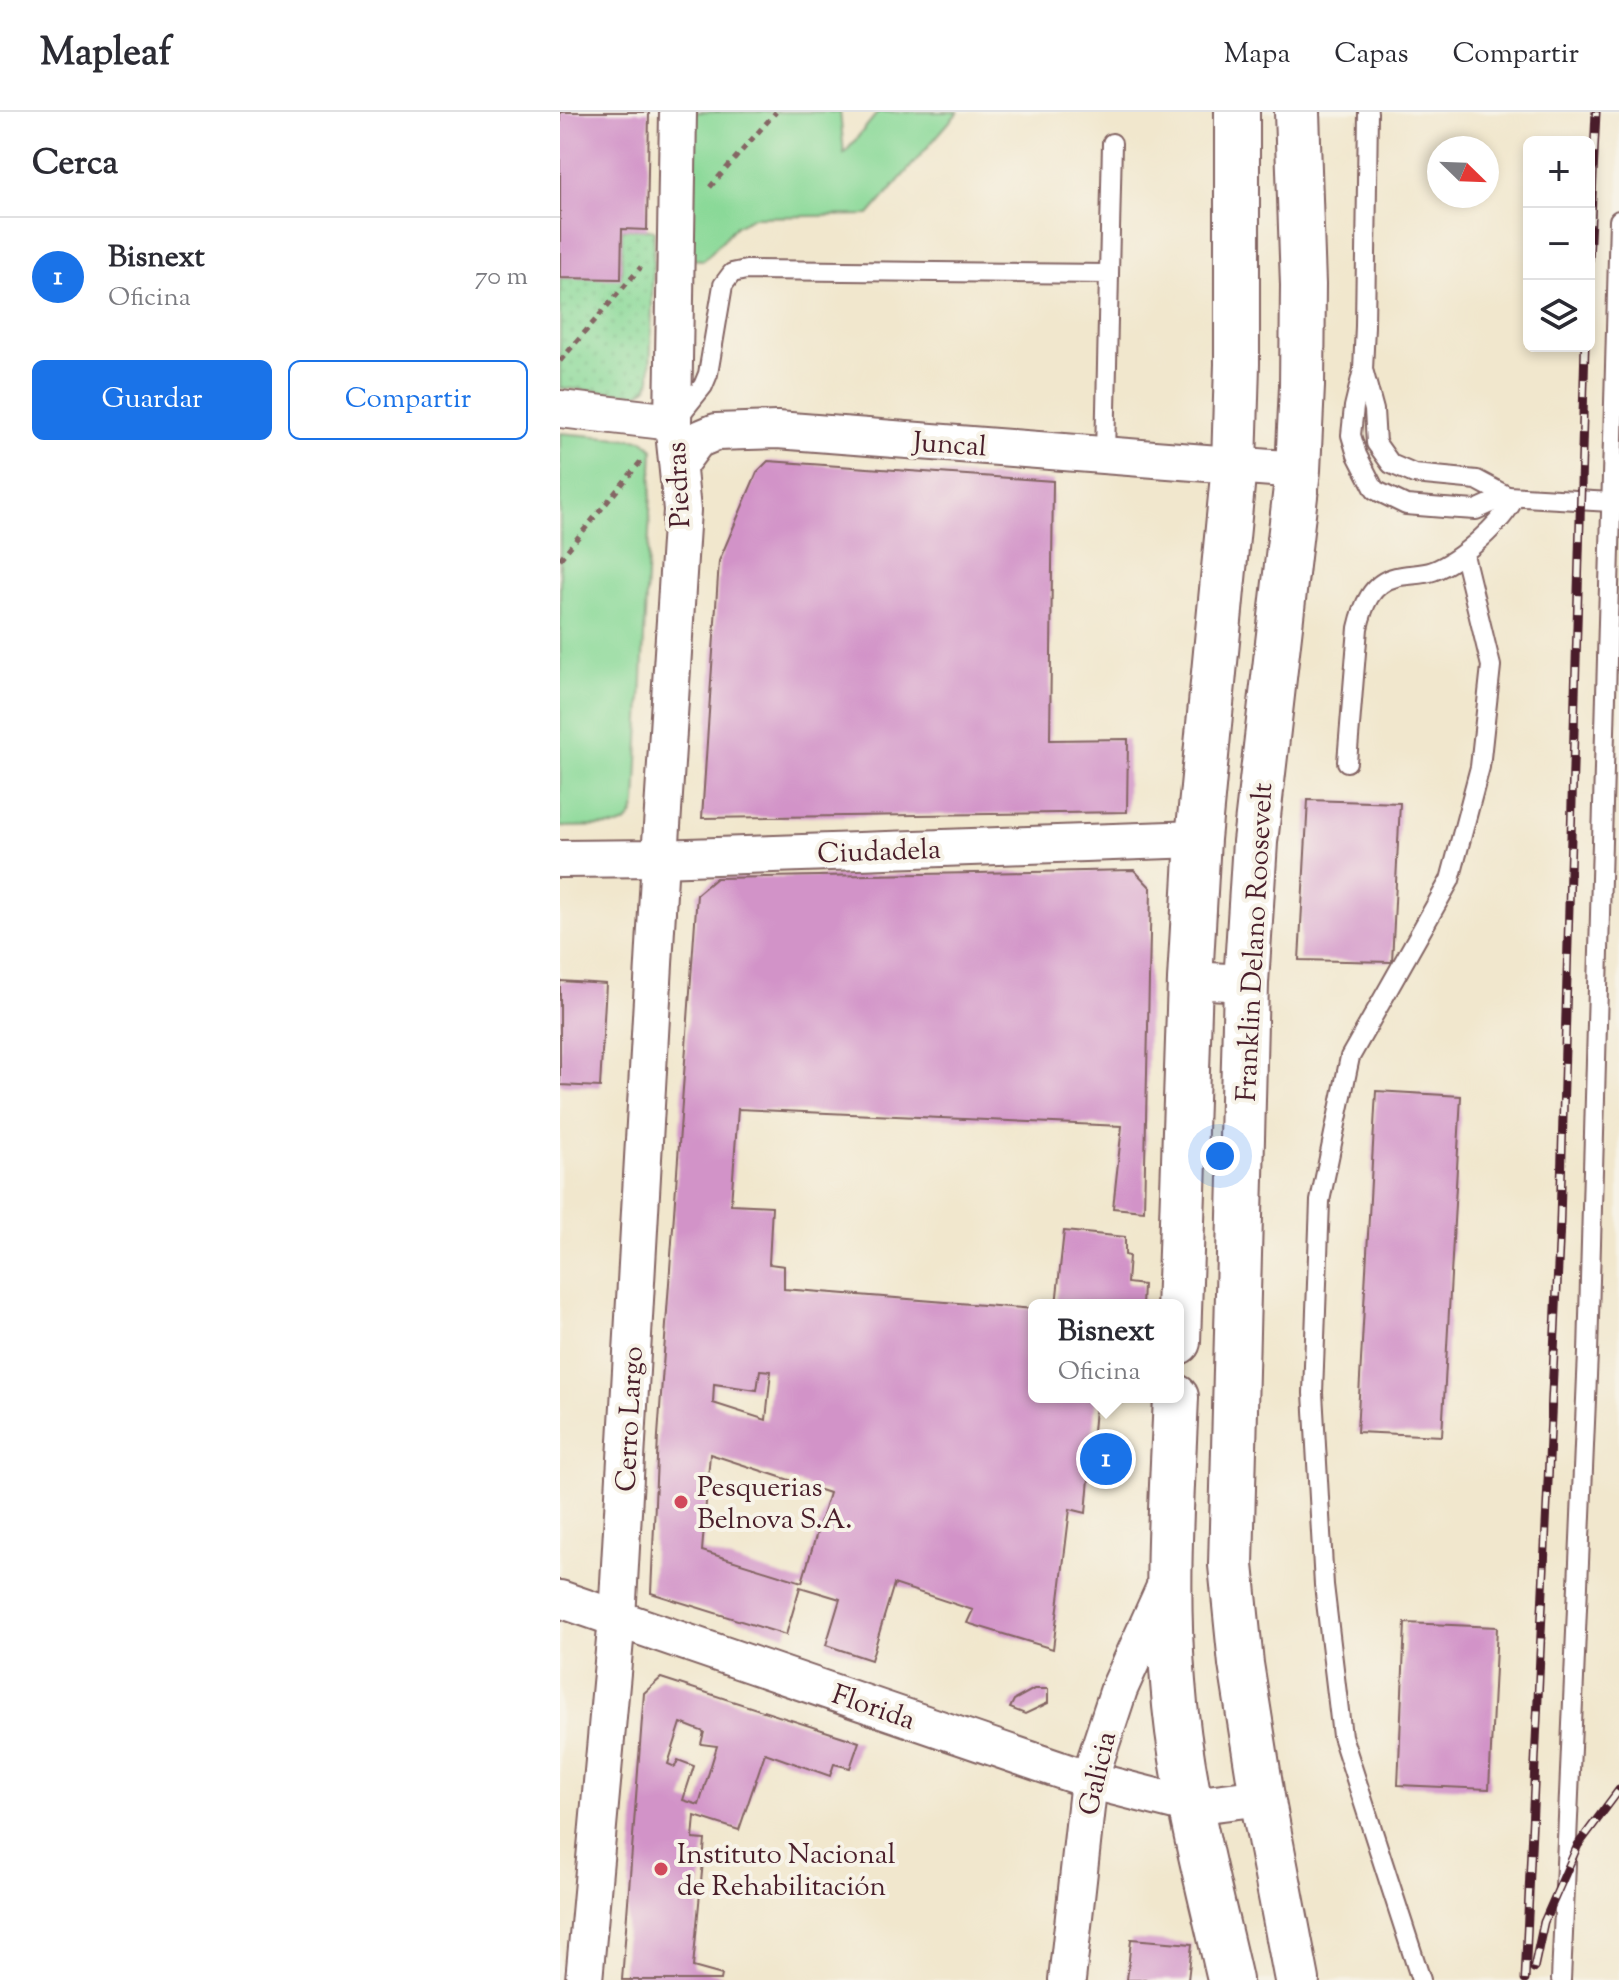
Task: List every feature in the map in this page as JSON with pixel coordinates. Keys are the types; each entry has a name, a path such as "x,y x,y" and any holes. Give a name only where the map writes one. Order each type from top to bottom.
{"main road":[{"name":"Franklin Delano Roosevelt","path":"1179,1299 1198,839 1234,465 1237,112"},
{"name":"Franklin Delano Roosevelt","path":"1297,112 1303,285 1302,386 1298,470 1255,842 1246,983 1231,1565 1241,1664 1262,1797 1297,1980"},
{"path":"1176,1403 1169,1577 1173,1683 1191,1806 1230,1980"}],"street":[{"name":"Piedras","path":"660,858 682,510 673,422 678,112"},
{"path":"560,409 673,422"},
{"name":"Juncal","path":"679,464 697,440 716,432 777,430 1234,465"},
{"path":"1234,465 1298,470"},
{"name":"Ciudadela","path":"560,859 1198,839"},
{"name":"Cerro Largo","path":"584,1980 617,1618 660,858"},
{"path":"1190,980 1246,983"},
{"name":"Galicia","path":"1067,1980 1089,1780 1119,1689 1169,1577"},
{"name":"Florida","path":"560,1599 1089,1780 1191,1806"},
{"path":"1191,1806 1262,1797"}],"lane":[{"path":"1368,112 1363,370 1351,435 1357,455 1375,490 1406,505 1476,510 1511,496"},
{"path":"1105,455 1112,143"},
{"path":"1561,1980 1588,1353 1619,220"},
{"path":"673,422 703,386 708,374 723,285 732,273 746,270 1109,274"},
{"path":"1363,370 1374,410 1376,443 1391,464 1414,474 1477,480 1511,496 1611,502"},
{"path":"1347,762 1358,628 1363,607 1374,588 1392,577 1433,571 1464,555 1508,511 1511,496"},
{"path":"1421,1980 1342,1736 1324,1585 1313,1393 1320,1201 1350,1057 1450,880 1480,767 1491,666 1464,555"}],"path":[{"path":"560,361 776,112"},
{"path":"560,559 673,422"}],"green space":[{"path":"692,112 840,112 844,154 878,112 958,112 869,215 753,217 736,226 704,260 688,259"},
{"path":"622,229 654,230 650,381 647,388 638,394 560,388 560,278 621,278"},
{"path":"560,433 643,440 653,449 636,804 630,818 617,826 560,827"}],"building":[{"path":"560,112 649,112 647,230 622,229 621,279 560,278"},
{"path":"768,461 1053,481 1050,740 1128,739 1127,812 702,818 719,561 757,472"},
{"path":"1308,800 1400,803 1392,962 1299,960"},
{"path":"1134,870 1151,888 1144,1211 1113,1208 1122,1126 738,1109 731,1204 772,1206 769,1264 784,1266 784,1289 1028,1309 1028,1403 1095,1403 1086,1513 1070,1509 1053,1649 967,1623 973,1610 894,1584 871,1660 826,1645 840,1599 800,1587 786,1635 651,1593 658,1436 697,894 716,878","holes":["760,1370 771,1371 766,1420 713,1403 714,1384 757,1390","710,1454 829,1493 802,1582 702,1551"]},
{"path":"560,981 606,984 600,1087 560,1085"},
{"path":"1376,1091 1461,1096 1442,1436 1357,1432"},
{"path":"1064,1231 1125,1237 1125,1255 1129,1256 1127,1283 1143,1285 1142,1299 1057,1299"},
{"path":"1405,1623 1497,1627 1489,1789 1398,1785"},
{"path":"661,1678 859,1742 850,1768 834,1764 830,1776 765,1753 739,1830 695,1816 693,1839 705,1840 693,1967 722,1975 721,1980 622,1980 644,1693","holes":["681,1723 704,1732 701,1744 717,1746 699,1805 683,1800 694,1766 678,1760 675,1767 668,1764"]},
{"path":"1034,1689 1048,1689 1048,1703 1025,1714 1010,1708 1014,1700"},
{"path":"1131,1939 1192,1944 1188,1980 1127,1980"}],"railway":[{"path":"1591,208 1596,112"},
{"path":"1525,1980 1560,1222 1585,352"},
{"path":"1534,1968 1544,1922 1578,1845 1619,1790"}],"place":[{"name":"Bisnext","path":"1106,1459"},
{"name":"Pesquerias Belnova S.A.","path":"681,1502"},
{"name":"Instituto Nacional de Rehabilitación","path":"661,1869"}]}
